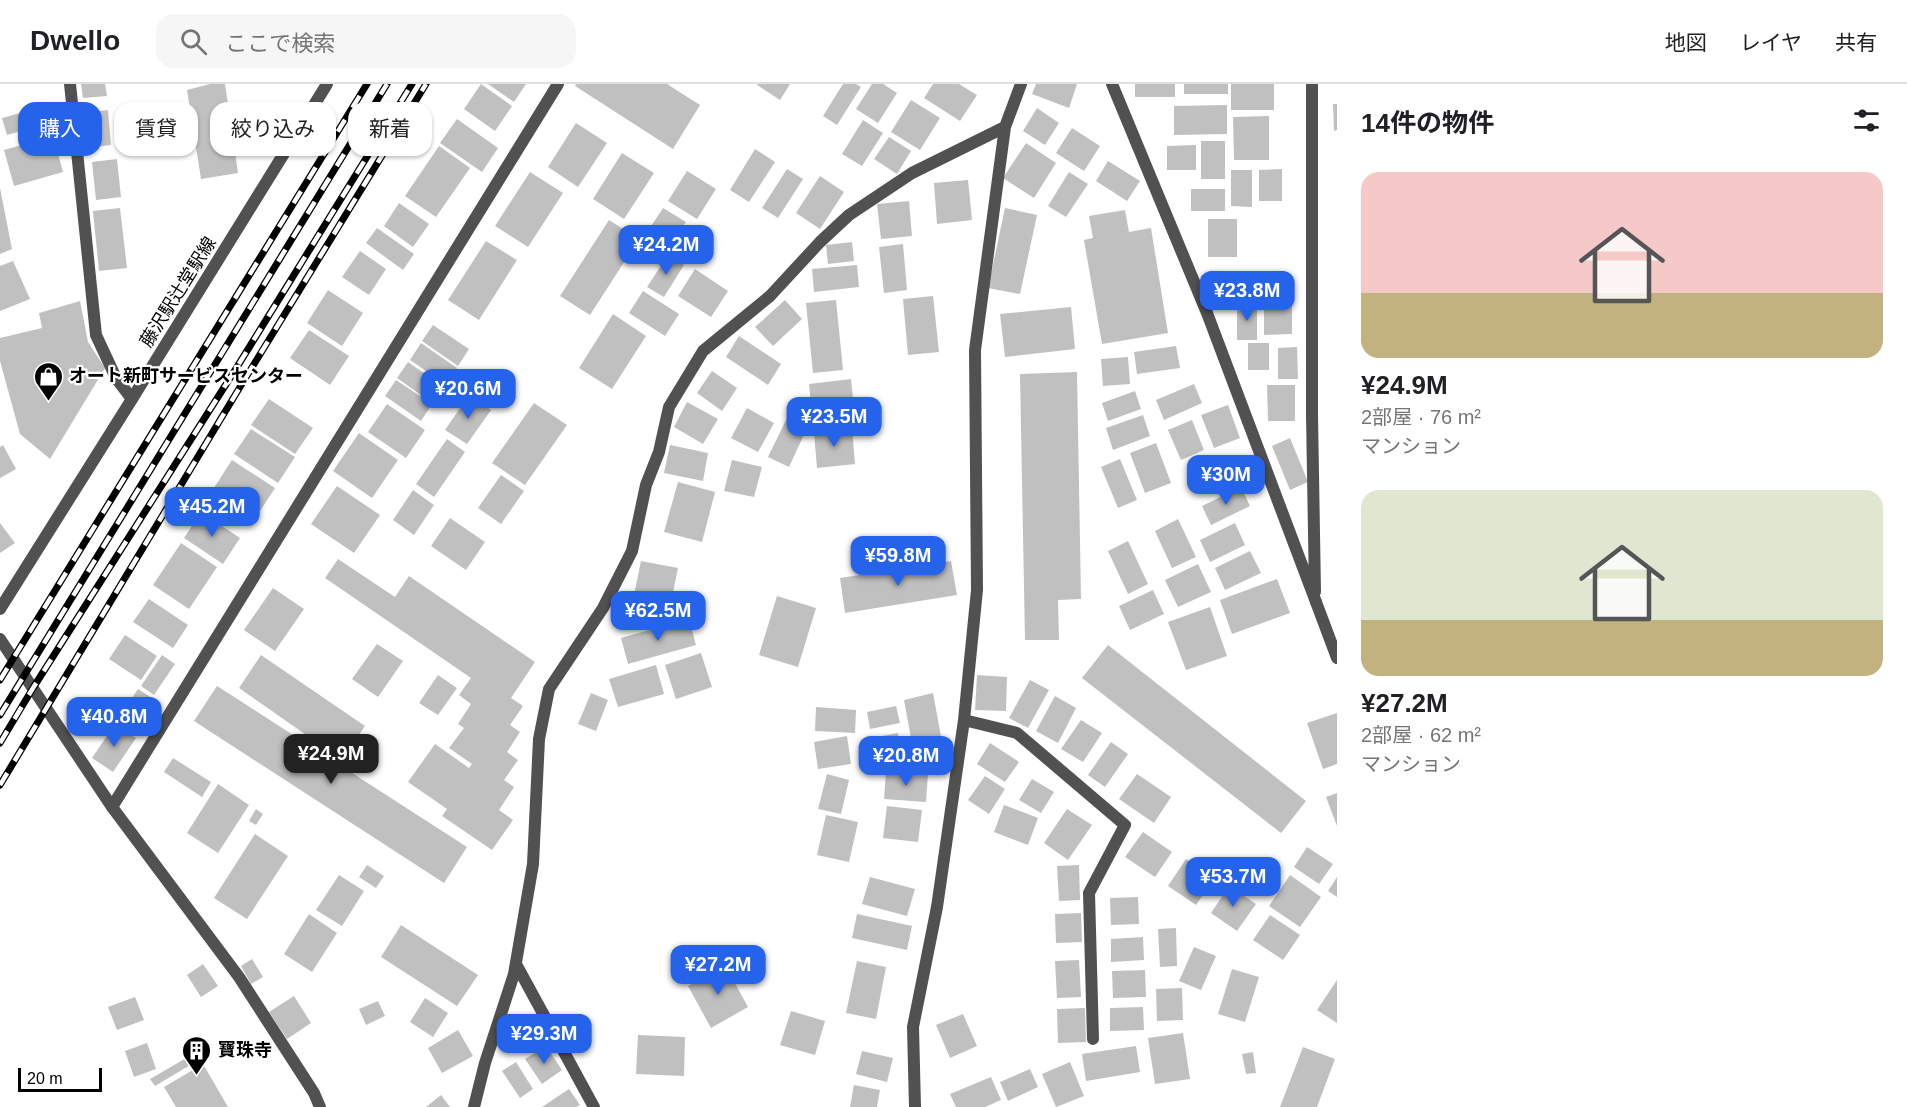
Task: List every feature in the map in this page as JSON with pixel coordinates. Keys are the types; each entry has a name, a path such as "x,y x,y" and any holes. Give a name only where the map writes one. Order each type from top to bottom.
{"street":[{"path":"70,84 96,335 116,378 132,399"},
{"name":"藤沢駅辻堂駅線","path":"2,599 132,399 327,84"},
{"path":"111,807 558,84"},
{"path":"915,1107 913,1027 937,907 964,720 977,590 975,350 1005,127 1021,84"},
{"path":"1112,84 1207,313 1337,658"},
{"path":"1312,84 1312,416 1316,602"},
{"path":"474,1107 516,963 533,864 539,739 549,689 603,608 632,551 646,485 659,452 669,407 703,351 770,296 820,242 849,215 912,173 1005,127"},
{"path":"0,639 111,807 238,977 314,1093 320,1107"},
{"path":"964,720 1017,733 1125,825 1089,893 1093,1039"},
{"path":"516,963 594,1107"}],"building":[{"path":"81,84 105,84 107,96 83,98"},
{"path":"210,84 225,84 228,102 210,102 210,156 236,156 238,173 201,179 197,156 198,102 189,102 187,90"},
{"path":"481,84 512,106 495,131 464,109"},
{"path":"488,84 526,84 514,102"},
{"path":"576,84 667,84 700,105 673,149 575,86"},
{"path":"758,84 790,84 780,100"},
{"path":"843,84 856,84 861,87 837,125 823,116"},
{"path":"872,84 883,84 897,93 878,123 856,109"},
{"path":"933,84 959,84 977,95 960,121 924,98"},
{"path":"1036,84 1077,84 1069,108 1032,94"},
{"path":"1135,84 1175,84 1175,97 1135,97"},
{"path":"1184,84 1228,84 1228,94 1184,94"},
{"path":"1231,84 1274,84 1274,110 1231,110"},
{"path":"911,100 940,118 920,150 891,132"},
{"path":"1333,104 1337,104 1337,130 1334,131"},
{"path":"1227,105 1227,134 1174,135 1174,106"},
{"path":"1037,108 1059,123 1045,145 1023,131"},
{"path":"108,110 111,145 102,146 102,111"},
{"path":"18,114 18,132 7,135 2,118"},
{"path":"1269,116 1269,160 1234,160 1233,117"},
{"path":"457,119 498,148 482,172 440,143"},
{"path":"863,120 883,133 862,166 842,154"},
{"path":"576,123 607,143 578,187 548,167"},
{"path":"1072,128 1100,146 1084,171 1056,153"},
{"path":"889,137 911,151 897,174 874,159"},
{"path":"1201,141 1225,141 1225,179 1201,179"},
{"path":"1026,143 1056,163 1034,198 1003,178"},
{"path":"1196,145 1196,170 1167,170 1167,146"},
{"path":"18,146 18,156 59,156 63,172 14,186 4,150"},
{"path":"439,146 470,168 436,217 405,196"},
{"path":"755,149 775,162 749,202 730,190"},
{"path":"622,153 654,173 624,219 593,199"},
{"path":"117,159 121,197 96,200 92,162"},
{"path":"1108,161 1140,181 1127,201 1096,181"},
{"path":"787,169 803,179 778,218 762,208"},
{"path":"1282,169 1282,201 1259,201 1259,170"},
{"path":"1231,170 1252,170 1252,207 1231,206"},
{"path":"687,171 716,189 697,219 668,201"},
{"path":"530,172 563,193 528,247 495,226"},
{"path":"1069,172 1088,184 1066,217 1048,206"},
{"path":"820,176 844,192 820,229 796,213"},
{"path":"968,180 972,220 937,224 934,183"},
{"path":"0,188 12,249 0,254"},
{"path":"1191,189 1225,189 1225,211 1191,211"},
{"path":"909,201 912,236 881,239 877,204"},
{"path":"399,203 429,224 413,247 384,226"},
{"path":"120,208 127,268 99,271 93,211"},
{"path":"663,208 686,222 668,248 646,234"},
{"path":"1005,208 1037,215 1020,294 988,288"},
{"path":"1125,210 1129,232 1151,228 1168,333 1102,344 1084,240 1093,238 1089,216"},
{"path":"1208,219 1237,219 1237,257 1208,257"},
{"path":"609,220 639,239 590,315 560,296"},
{"path":"377,228 414,254 403,270 366,243"},
{"path":"486,241 517,260 479,320 448,300"},
{"path":"852,242 854,261 828,264 826,245"},
{"path":"903,244 907,290 884,293 879,247"},
{"path":"360,251 386,269 369,295 342,277"},
{"path":"668,255 684,265 664,297 647,287"},
{"path":"13,261 30,299 0,311 0,266"},
{"path":"857,265 859,287 814,292 812,269"},
{"path":"695,269 728,291 711,317 678,296"},
{"path":"1223,283 1255,283 1255,301 1223,301"},
{"path":"328,290 363,313 342,346 307,323"},
{"path":"643,291 679,314 665,336 629,313"},
{"path":"933,296 939,352 908,355 903,299"},
{"path":"785,300 802,319 773,346 755,327"},
{"path":"836,300 843,370 813,373 806,303"},
{"name":"オート新町サービスセンター","path":"80,301 88,342 105,368 50,459 20,434 0,361 0,338 42,328 39,313"},
{"path":"1292,303 1292,334 1264,335 1264,304"},
{"path":"1257,304 1257,340 1237,340 1237,305"},
{"path":"1071,307 1075,349 1005,357 1000,314"},
{"path":"613,314 646,336 612,389 579,368"},
{"path":"433,325 469,349 458,366 422,341"},
{"path":"309,330 349,356 330,385 290,358"},
{"path":"739,336 781,364 768,385 726,357"},
{"path":"421,343 457,368 445,384 410,360"},
{"path":"1248,343 1269,343 1269,370 1248,370"},
{"path":"1176,346 1180,368 1137,374 1134,352"},
{"path":"1297,347 1298,379 1278,379 1278,348"},
{"path":"1128,357 1130,384 1103,386 1101,359"},
{"path":"408,362 444,387 432,403 397,378"},
{"path":"712,371 737,388 722,411 697,393"},
{"path":"1077,372 1081,599 1058,600 1059,640 1025,640 1020,374"},
{"path":"851,379 855,419 813,423 809,384"},
{"path":"396,380 432,404 421,421 385,396"},
{"path":"1194,384 1202,403 1164,420 1156,400"},
{"path":"1267,385 1295,385 1295,421 1268,421"},
{"path":"1135,391 1141,409 1108,421 1102,403"},
{"path":"469,395 491,410 467,444 445,430"},
{"path":"269,399 313,428 295,454 251,425"},
{"path":"687,402 718,419 703,444 674,427"},
{"path":"534,403 567,425 525,485 492,463"},
{"path":"387,404 425,430 406,458 368,432"},
{"path":"1228,405 1240,438 1214,448 1201,415"},
{"path":"747,408 774,423 758,452 731,438"},
{"path":"1143,415 1150,436 1113,450 1106,428"},
{"path":"787,418 807,428 789,467 768,457"},
{"path":"1192,420 1204,450 1181,460 1168,430"},
{"path":"852,428 855,464 817,468 814,432"},
{"path":"251,429 295,457 278,483 234,454"},
{"path":"359,433 398,460 372,498 333,471"},
{"path":"1290,438 1308,482 1290,490 1272,446"},
{"path":"447,439 465,452 434,497 416,484"},
{"path":"1156,443 1171,483 1145,493 1130,453"},
{"path":"3,445 16,469 0,478 0,447"},
{"path":"670,445 708,453 703,481 664,473"},
{"path":"1120,459 1137,500 1118,508 1101,467"},
{"path":"232,460 275,488 251,525 208,497"},
{"path":"732,460 762,467 754,497 724,491"},
{"path":"501,475 524,491 501,524 478,508"},
{"path":"678,482 715,492 702,542 664,532"},
{"path":"337,486 380,515 354,553 311,524"},
{"path":"1241,487 1250,506 1211,525 1202,506"},
{"path":"413,490 434,505 414,535 393,520"},
{"path":"201,512 240,538 223,564 184,538"},
{"path":"450,518 485,542 466,570 431,546"},
{"path":"1178,519 1196,557 1172,568 1155,531"},
{"path":"0,523 15,543 0,553"},
{"path":"1235,523 1245,545 1210,562 1200,540"},
{"path":"1128,541 1148,584 1128,594 1108,551"},
{"path":"181,543 217,567 189,609 153,585"},
{"path":"1250,551 1261,573 1225,590 1215,568"},
{"path":"338,559 395,597 409,576 535,662 511,698 523,706 510,725 520,732 507,752 518,760 504,780 514,787 499,810 513,820 492,850 442,816 447,809 408,782 435,744 469,768 472,764 449,748 464,728 458,724 471,704 459,695 471,678 325,578"},
{"path":"641,561 678,568 671,602 634,595"},
{"path":"951,561 957,595 845,613 840,578"},
{"path":"1198,564 1211,592 1178,607 1165,580"},
{"path":"1277,579 1290,613 1232,634 1220,600"},
{"path":"273,588 304,609 275,651 244,630"},
{"path":"1153,590 1164,614 1130,630 1119,606"},
{"path":"777,596 816,608 798,667 759,655"},
{"path":"149,599 188,625 173,648 133,622"},
{"path":"1210,607 1227,656 1186,670 1168,622"},
{"path":"689,619 696,645 628,664 621,638"},
{"path":"125,635 157,656 141,680 109,659"},
{"path":"377,644 403,661 378,697 352,679"},
{"path":"1108,645 1306,801 1281,833 1082,678"},
{"path":"701,653 712,687 676,699 665,665"},
{"path":"162,655 175,664 154,695 141,686"},
{"path":"261,655 365,726 342,760 239,688"},
{"path":"656,665 664,694 618,707 609,679"},
{"path":"438,675 457,688 438,715 419,703"},
{"path":"977,675 1007,677 1006,711 975,710"},
{"path":"1030,680 1049,690 1028,728 1009,718"},
{"path":"217,686 467,847 444,883 194,721"},
{"path":"138,689 161,704 140,735 117,720"},
{"path":"591,693 608,700 596,731 578,724"},
{"path":"933,693 942,742 913,749 904,700"},
{"path":"1055,696 1076,708 1058,743 1036,731"},
{"path":"896,706 900,723 870,729 867,712"},
{"path":"816,707 856,710 855,733 815,731"},
{"path":"1337,713 1337,764 1323,769 1307,723"},
{"path":"1081,720 1102,733 1083,762 1061,749"},
{"path":"115,724 136,738 113,772 92,758"},
{"path":"898,733 902,756 870,763 865,739"},
{"path":"847,736 851,764 818,769 814,742"},
{"path":"1111,742 1128,754 1105,787 1088,775"},
{"path":"990,743 1019,762 1005,782 977,764"},
{"path":"173,758 211,782 202,797 164,772"},
{"path":"886,771 928,774 926,802 884,799"},
{"path":"827,774 849,780 841,814 818,809"},
{"path":"1137,774 1171,797 1154,823 1119,799"},
{"path":"985,776 1005,789 989,814 968,800"},
{"path":"1032,779 1054,792 1041,813 1019,800"},
{"path":"218,784 249,805 218,853 187,833"},
{"path":"1337,793 1337,826 1326,797"},
{"path":"1004,805 1038,818 1028,845 994,832"},
{"path":"887,806 922,810 918,842 883,838"},
{"path":"256,809 263,814 256,825 249,821"},
{"path":"1067,809 1092,825 1068,860 1044,843"},
{"path":"826,815 858,822 849,862 817,855"},
{"path":"1143,832 1172,852 1155,877 1125,857"},
{"path":"255,834 288,856 247,919 214,898"},
{"path":"1307,847 1333,864 1319,884 1294,867"},
{"path":"1186,859 1214,879 1196,905 1168,886"},
{"path":"367,865 384,876 376,888 359,877"},
{"path":"1079,865 1080,900 1059,901 1057,866"},
{"path":"339,875 364,891 342,926 316,910"},
{"path":"1290,875 1321,897 1300,927 1269,906"},
{"path":"870,877 915,889 907,916 862,904"},
{"path":"1337,877 1337,897 1328,891"},
{"path":"1229,886 1256,904 1237,931 1211,913"},
{"path":"1138,897 1139,924 1111,925 1110,898"},
{"path":"1081,913 1082,942 1056,943 1055,914"},
{"path":"309,914 337,933 312,972 284,954"},
{"path":"857,914 912,926 907,950 852,938"},
{"path":"1270,915 1300,935 1283,960 1253,940"},
{"path":"401,925 478,975 457,1006 381,957"},
{"path":"1176,928 1177,966 1160,967 1158,929"},
{"path":"1143,937 1144,960 1111,962 1111,939"},
{"path":"1194,947 1216,956 1201,990 1179,981"},
{"path":"252,959 263,977 251,984 241,966"},
{"path":"1079,960 1081,997 1057,998 1055,961"},
{"path":"857,961 886,967 876,1019 846,1013"},
{"path":"203,964 218,986 201,997 187,975"},
{"path":"725,965 748,1007 711,1028 688,986"},
{"path":"1232,969 1259,977 1245,1022 1218,1014"},
{"path":"1145,970 1146,997 1113,998 1112,971"},
{"path":"1337,980 1337,1023 1317,1010"},
{"path":"1182,988 1183,1020 1157,1021 1156,989"},
{"path":"294,996 311,1023 287,1039 269,1012"},
{"path":"135,997 144,1020 117,1030 108,1007"},
{"path":"425,998 448,1013 433,1037 410,1022"},
{"path":"378,1001 385,1016 366,1025 359,1009"},
{"path":"1143,1007 1144,1030 1110,1031 1110,1008"},
{"path":"1085,1008 1086,1042 1058,1043 1057,1009"},
{"path":"791,1011 825,1021 815,1055 780,1045"},
{"path":"963,1014 977,1046 950,1058 936,1025"},
{"path":"458,1030 473,1056 442,1073 428,1048"},
{"path":"1183,1033 1190,1079 1155,1084 1148,1038"},
{"path":"638,1035 685,1037 684,1076 636,1074"},
{"path":"147,1043 156,1069 134,1077 125,1051"},
{"path":"546,1046 562,1070 542,1084 525,1059"},
{"path":"1136,1046 1140,1072 1086,1081 1082,1054"},
{"path":"1303,1047 1335,1059 1317,1107 1280,1107"},
{"path":"862,1051 893,1058 887,1082 856,1074"},
{"path":"1253,1052 1256,1073 1246,1074 1242,1054"},
{"path":"188,1057 192,1064 155,1086 150,1079"},
{"path":"516,1062 533,1089 520,1098 502,1071"},
{"path":"1070,1062 1084,1096 1056,1107 1042,1074"},
{"name":"寶珠寺","path":"203,1064 228,1107 176,1107 164,1087"},
{"path":"1030,1069 1038,1087 1008,1101 1000,1082"},
{"path":"991,1077 1001,1100 985,1107 956,1107 950,1094"},
{"path":"854,1085 880,1090 877,1107 850,1107"},
{"path":"569,1089 580,1105 542,1107"},
{"path":"441,1095 450,1107 426,1107"}],"railway":[{"path":"0,680 367,84"},
{"path":"0,715 387,84"},
{"path":"0,743 412,84"},
{"path":"0,785 426,84"}],"place":[{"name":"オート新町サービスセンター","path":"48,402"},
{"name":"寶珠寺","path":"197,1076"}]}
